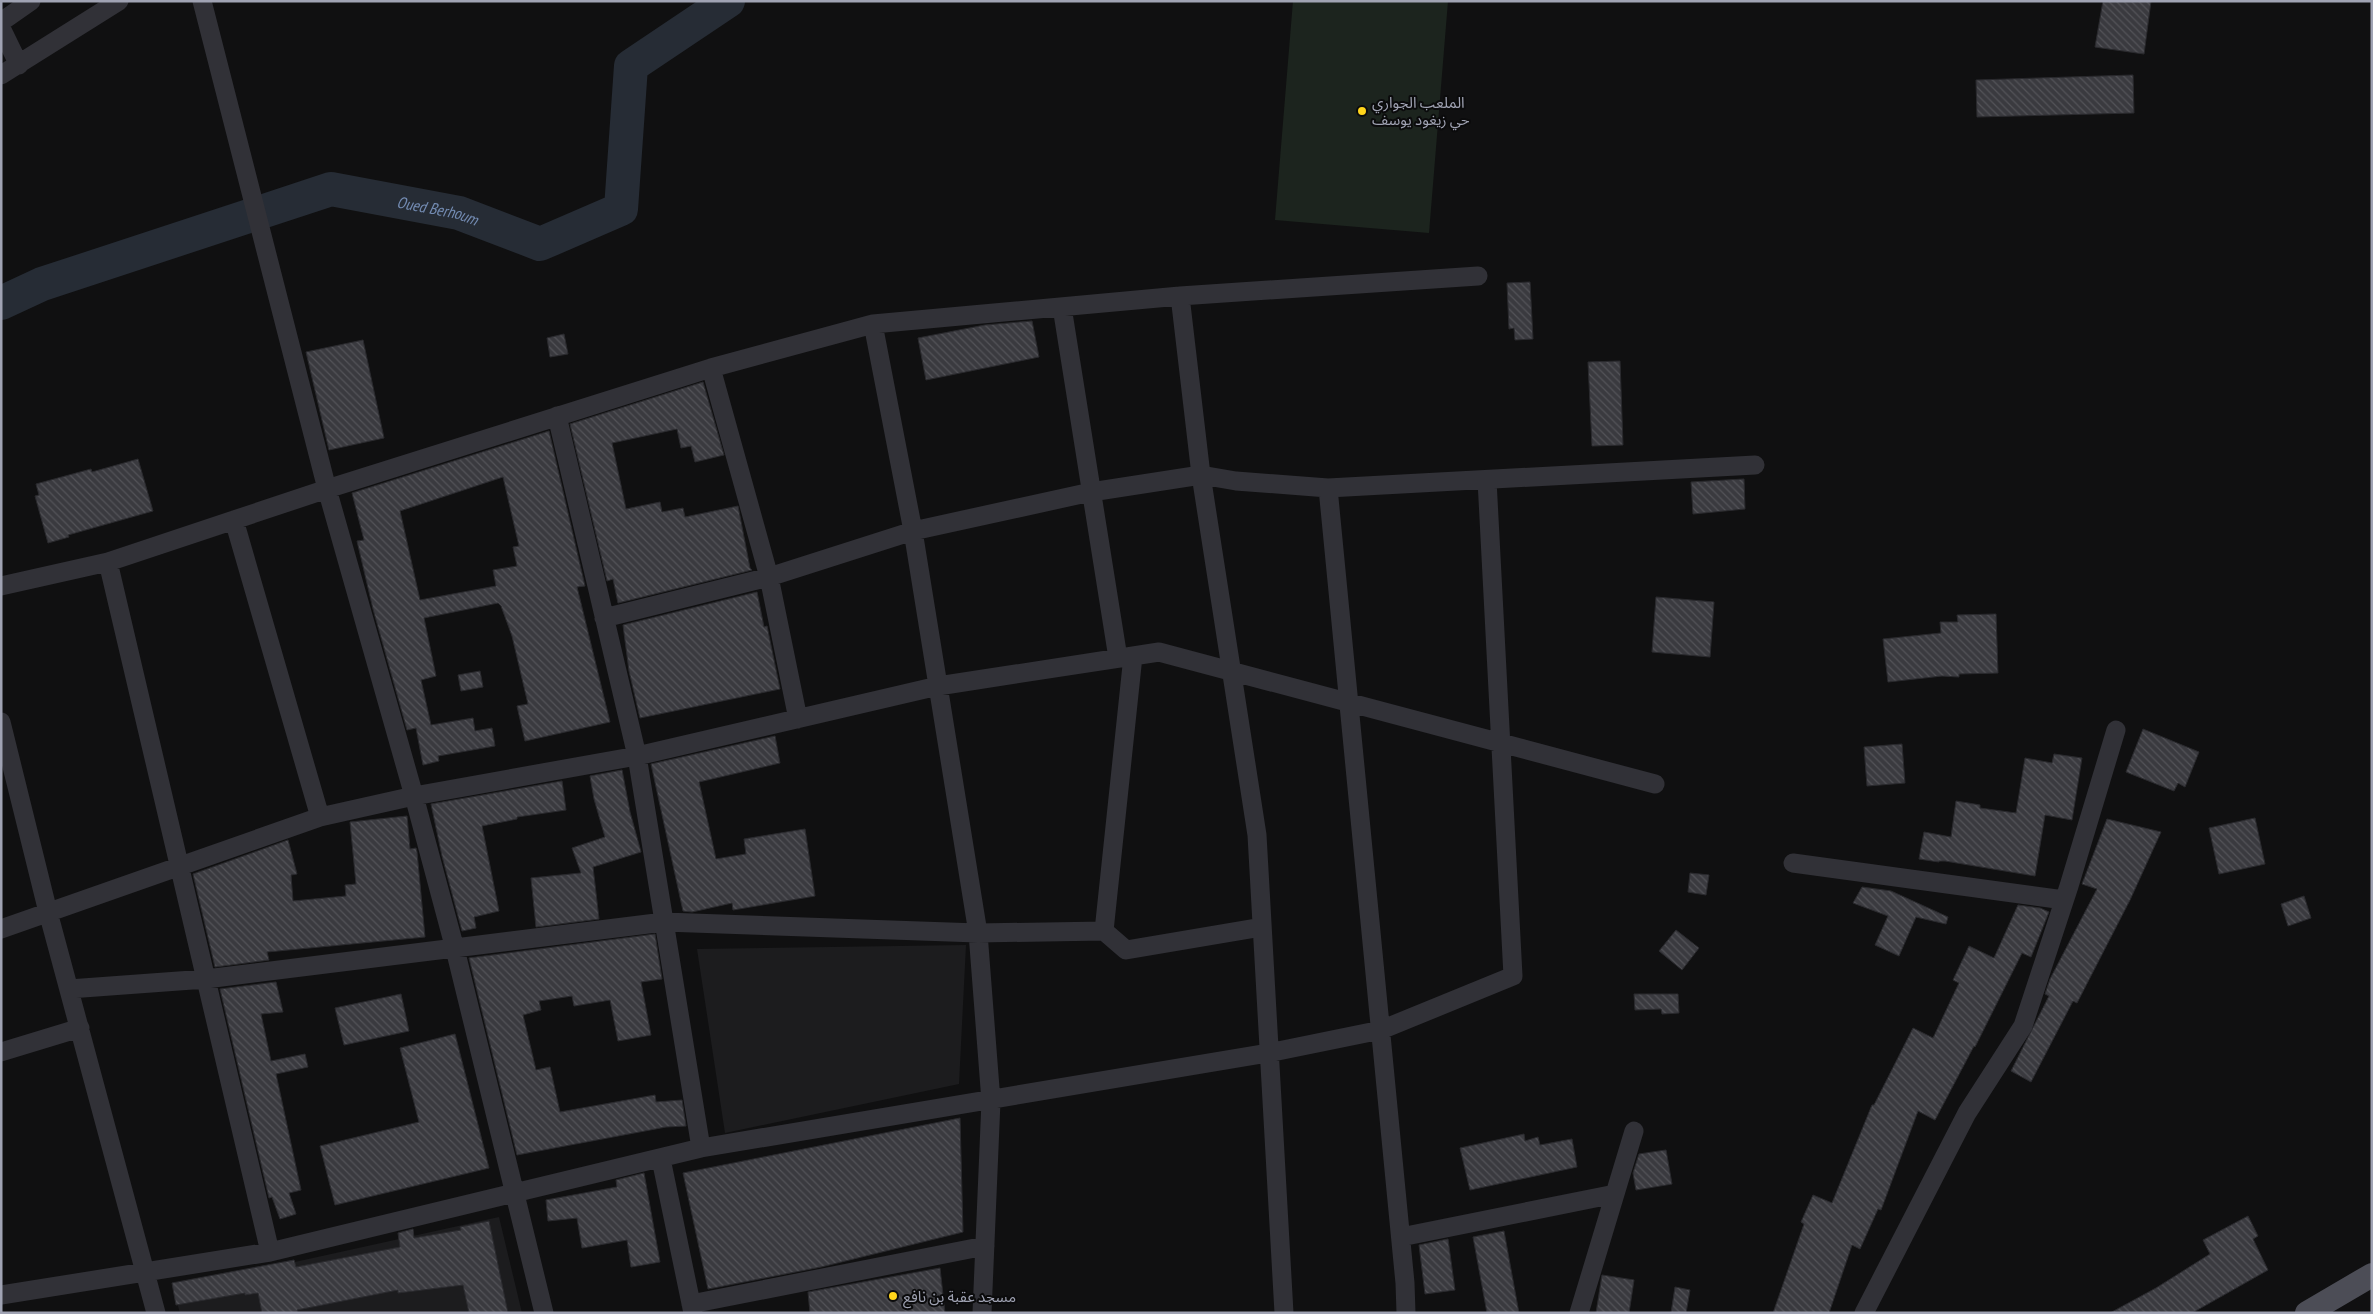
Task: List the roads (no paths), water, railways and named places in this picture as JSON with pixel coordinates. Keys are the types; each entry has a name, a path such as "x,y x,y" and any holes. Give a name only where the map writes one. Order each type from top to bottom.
{"main road":[{"path":"2307,1313 2372,1275"}],"street":[{"path":"1,22 30,1"},
{"path":"1,75 119,1"},
{"path":"202,1 327,489 414,796 454,949 544,1313"},
{"path":"1,28 19,65"},
{"path":"1,586 108,562 327,489 711,368 873,324 1180,296 1478,276"},
{"path":"1180,296 1201,474 1257,835 1284,1313"},
{"path":"1062,307 1091,492 1125,657 1104,931"},
{"path":"873,324 913,531 978,933 991,1101 982,1313"},
{"path":"711,368 769,577 798,719"},
{"path":"557,416 637,756 701,1148"},
{"path":"604,618 769,577 913,531 1091,492 1201,474 1236,481 1328,488 1755,465"},
{"path":"1,1295 270,1252 701,1148 991,1101 1268,1053 1381,1030 1513,976 1499,742 1487,480"},
{"path":"1328,488 1401,1237 1406,1313"},
{"path":"234,520 320,818"},
{"path":"108,562 270,1252"},
{"path":"1,929 320,818 414,796 637,756 938,686 1159,652 1655,784"},
{"path":"1,722 48,912 156,1313"},
{"path":"1864,1313 1967,1114 2023,1026 2116,730"},
{"path":"1792,864 2064,900"},
{"path":"69,989 206,979 664,922 978,933 1104,931 1126,950 1262,927"},
{"path":"1,1052 80,1028"},
{"path":"1579,1313 1634,1132"},
{"path":"660,1159 692,1308 985,1246"},
{"path":"1401,1237 1615,1194"}],"waterway":[{"name":"Oued Berhoum","path":"1,303 42,284 331,189 459,213 540,244 621,209 631,66 728,1"}],"place":[{"name":"الملعب الجواري حي زيغود يوسف","path":"1362,111"},
{"name":"مسجد عقبة بن نافع","path":"893,1296"}]}
